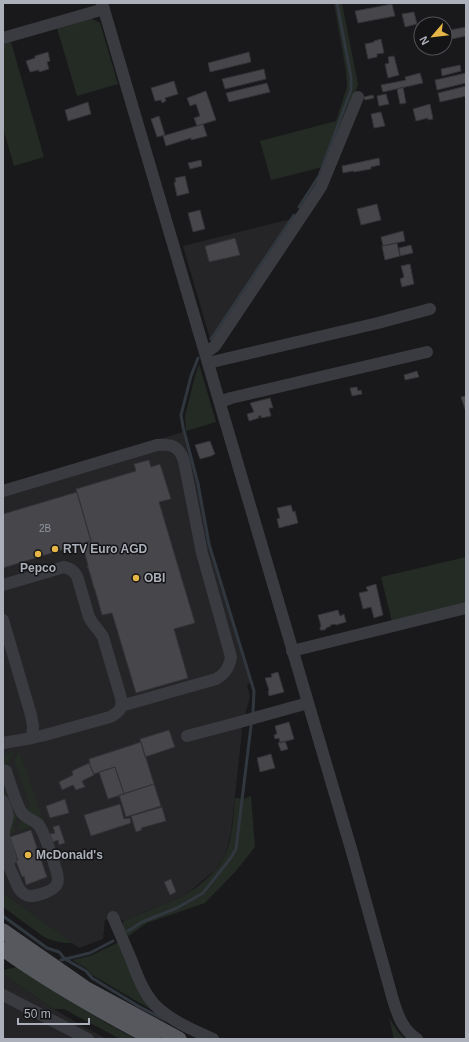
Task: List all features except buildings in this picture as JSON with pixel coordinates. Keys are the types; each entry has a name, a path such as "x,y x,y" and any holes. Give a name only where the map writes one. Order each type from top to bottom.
{"main road":[{"path":"3,931 85,988 179,1039"},
{"path":"3,949 28,968 103,1012 153,1039"}],"street":[{"path":"3,38 103,6 352,852 393,1000 400,1021 411,1035 417,1039"},
{"path":"207,358 321,187 358,96"},
{"path":"207,358 378,323 430,309"},
{"path":"220,402 231,398 427,352"},
{"path":"3,491 157,445 169,445 177,449 184,461 202,553 231,657 227,670 222,676 216,679 122,706 118,712 110,717 46,735 3,743"},
{"path":"3,585 64,567 74,571 77,576 91,622 103,637 122,706"},
{"path":"292,651 466,608"},
{"path":"3,620 31,715 33,726 32,738"},
{"path":"187,736 308,703"},
{"path":"3,770 6,771 22,813 35,821 41,829 58,878 58,883 53,889 34,896 25,895 17,886 3,852"},
{"path":"3,801 8,811 4,836 19,880 17,886"},
{"path":"113,917 139,980 146,993 169,1017 196,1032 213,1039"},
{"path":"3,995 72,1035 88,1039"}],"shaded area":[{"path":"334,3 342,3 358,84 353,99 327,166 271,180 260,141 336,121 347,87 346,71"},
{"path":"90,18 100,23 118,84 77,96 57,28"},
{"path":"11,42 44,157 14,166 3,128 3,44"},
{"path":"295,218 211,342 183,246"},
{"path":"199,364 216,422 186,431 185,416"},
{"path":"183,432 196,481 199,480 210,542 217,571 251,683 247,684 250,697 245,715 239,717 242,731 231,833 225,856 215,870 189,892 181,897 123,921 118,916 105,920 103,939 79,948 3,893 3,485"},
{"path":"466,557 466,605 392,622 381,577"},
{"path":"19,751 44,822 23,812 30,805 14,761"},
{"path":"14,753 7,765 6,763 3,764 3,755"},
{"path":"3,783 13,813 17,814 18,816 14,826 16,832 7,835 3,796"},
{"path":"251,796 255,847 236,871 205,903 147,923 125,938 122,931 123,921 181,897 200,885 212,874 222,861 230,842 235,798 244,799"},
{"path":"21,819 29,822 31,827 20,831 18,826"},
{"path":"3,893 73,943 58,942 44,937 3,907"},
{"path":"119,942 164,1017 92,975 87,969 72,960 90,956"},
{"path":"17,967 91,1014 136,1039 120,1039 64,1009 54,1009 3,974 3,970"},
{"path":"3,974 54,1009 107,1039 3,1039"},
{"path":"389,1018 399,1033 405,1039 394,1039"}],"waterway":[{"path":"299,207 319,176 351,90 351,77 337,3"},
{"path":"211,339 294,215"},
{"path":"198,358 191,376 181,415 198,484 209,544 254,691 253,713"},
{"path":"128,931 142,922 177,908 203,893 230,859 236,849 251,726"},
{"path":"3,916 47,948 59,952 65,959 86,971 92,978 138,1006 165,1020"},
{"path":"61,960 90,953 113,941"}],"place":[{"name":"RTV Euro AGD","path":"55,549"},
{"name":"Pepco","path":"38,554"},
{"name":"OBI","path":"136,578"},
{"name":"McDonald's","path":"28,855"}]}
